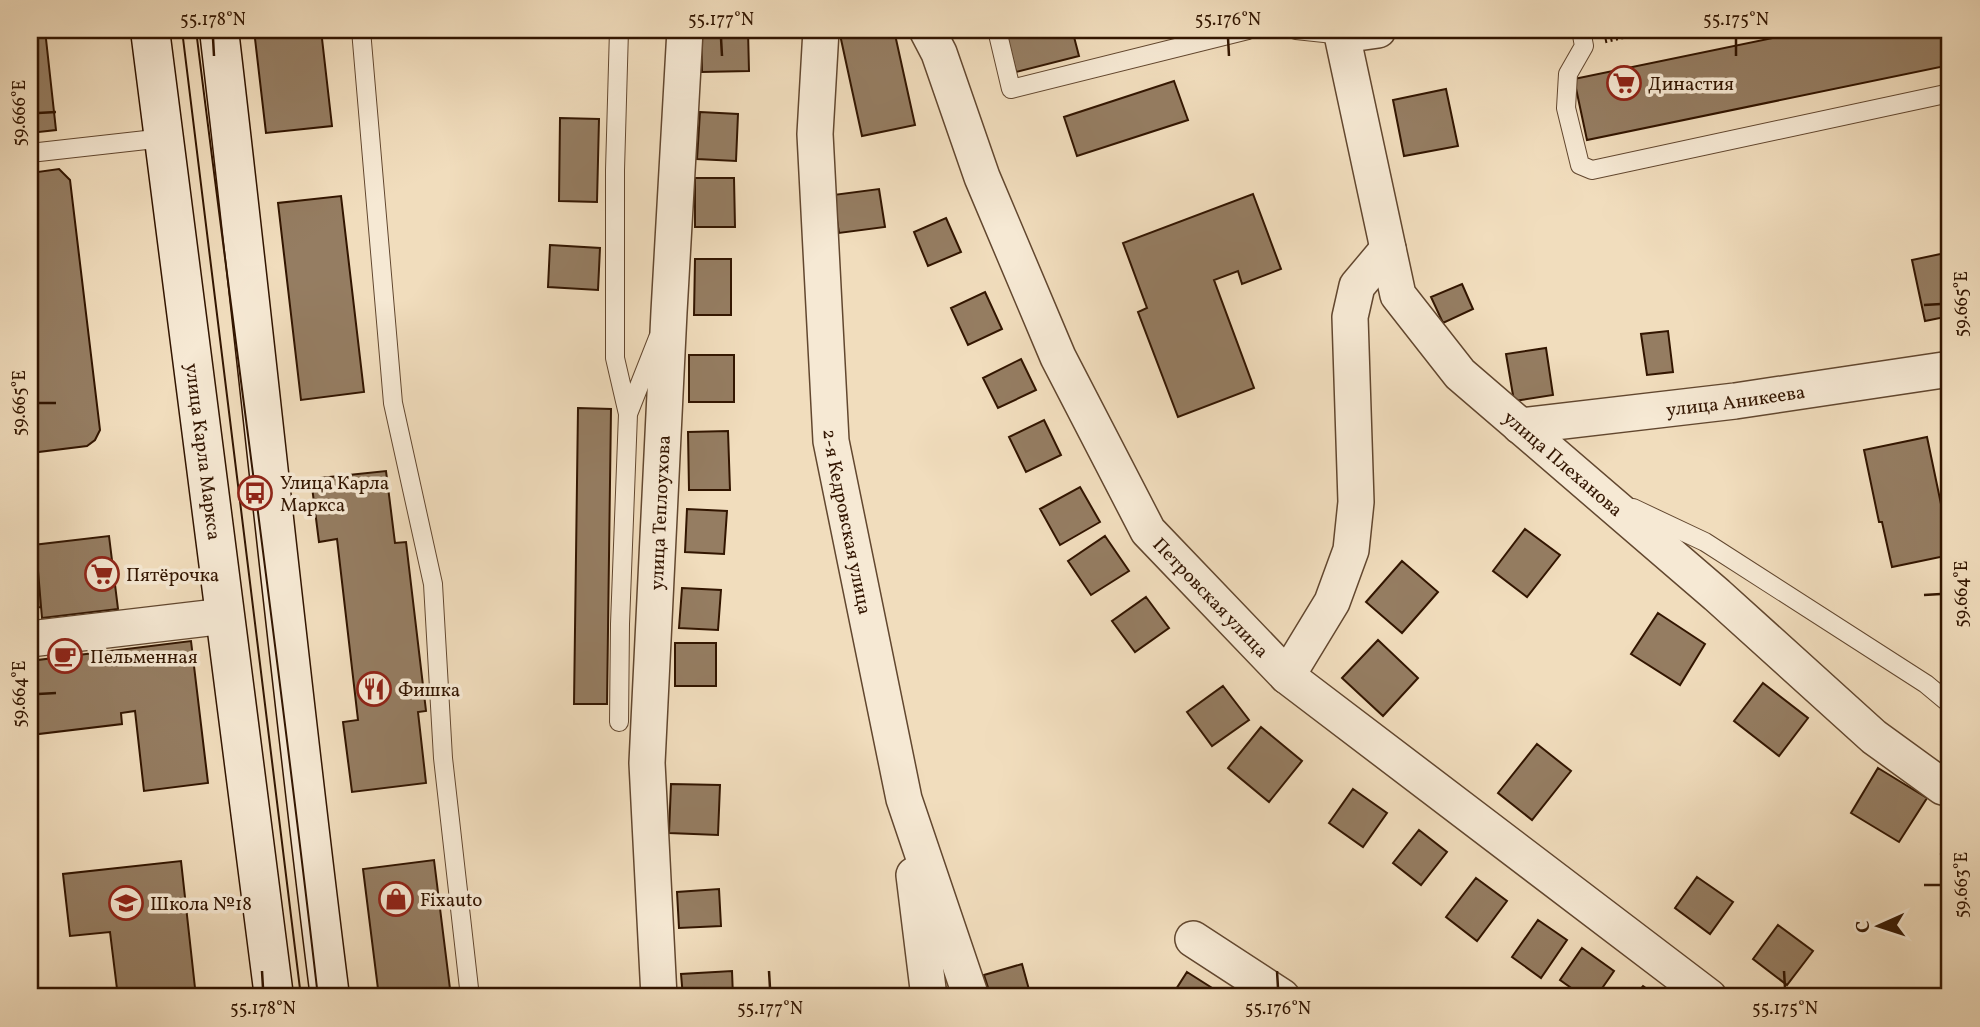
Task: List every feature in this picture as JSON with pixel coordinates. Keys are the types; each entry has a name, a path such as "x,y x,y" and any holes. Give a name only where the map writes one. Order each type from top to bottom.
{"main road":[{"name":"улица Карла Маркса","path":"150,30 274,997"},
{"path":"219,30 257,350 305,804 330,997"}],"street":[{"name":"улица Теплоухова","path":"659,997 647,763 685,30"},
{"name":"2-я Кедровская улица","path":"821,30 815,134 831,441 904,799 971,997"},
{"name":"Петровская улица","path":"927,30 939,53 982,177 1059,357 1148,531 1287,676 1709,997"},
{"path":"1342,33 1378,30"},
{"name":"улица Плеханова","path":"1342,33 1398,295 1460,374 1717,595 1874,737 1943,787 1950,789"},
{"path":"1287,676 1332,602 1351,550 1356,502 1350,317 1357,286 1388,249"},
{"name":"улица Аникеева","path":"1520,426 1735,401 1950,369"},
{"path":"30,639 225,615"},
{"path":"904,799 929,997"},
{"path":"1193,939 1282,997"}],"lane":[{"path":"361,30 393,403 433,584 443,758 470,997"},
{"path":"619,722 628,414 614,358 615,170 620,30"},
{"path":"997,30 1011,89 1248,30"},
{"path":"1296,30 1342,33"},
{"path":"1583,38 1568,74 1566,108 1580,165 1592,170 1950,93"},
{"path":"30,153 163,138"},
{"path":"628,414 669,312"},
{"path":"1595,490 1705,542 1926,684 1950,704"}],"path":[{"path":"1583,38 1653,30"}],"building":[{"path":"30,30 45,30 56,130 30,133"},
{"path":"254,30 321,30 332,126 266,133"},
{"path":"701,30 748,30 749,71 702,72"},
{"path":"839,30 894,30 915,125 862,136"},
{"path":"1005,30 1086,30 1073,33 1079,56 1016,72"},
{"path":"1811,30 1950,30 1950,65 1587,140 1574,79"},
{"path":"1174,81 1188,120 1077,156 1064,117"},
{"path":"1446,89 1458,146 1404,156 1393,100"},
{"path":"700,112 738,114 736,161 697,159"},
{"path":"560,118 599,119 597,202 559,201"},
{"path":"59,169 70,180 100,430 95,440 87,446 30,453 30,173"},
{"path":"695,178 734,178 735,227 695,227"},
{"path":"879,189 885,227 839,233 833,195"},
{"path":"1253,194 1281,269 1242,284 1238,271 1214,280 1254,388 1178,417 1138,312 1147,308 1123,243"},
{"path":"341,196 364,392 301,400 278,203"},
{"path":"946,218 961,252 928,266 914,232"},
{"path":"550,245 600,248 598,290 548,287"},
{"path":"1950,252 1950,316 1925,321 1912,260"},
{"path":"695,259 731,259 731,315 694,315"},
{"path":"1462,284 1473,309 1443,323 1431,297"},
{"path":"985,292 1002,329 968,345 951,308"},
{"path":"1668,331 1673,372 1647,375 1641,334"},
{"path":"1546,348 1553,395 1514,401 1506,354"},
{"path":"689,355 734,355 734,402 689,402"},
{"path":"1021,359 1036,390 998,408 983,378"},
{"path":"578,408 611,409 607,704 574,704"},
{"path":"1044,420 1061,455 1026,472 1009,437"},
{"path":"728,431 730,490 689,490 688,432"},
{"path":"1927,437 1941,504 1950,502 1950,555 1892,567 1882,522 1879,522 1864,450"},
{"path":"386,471 395,543 406,542 426,711 418,712 426,783 352,792 343,722 358,720 337,539 319,542 311,479"},
{"path":"1080,487 1100,522 1060,545 1040,509"},
{"path":"687,509 727,511 724,554 685,552"},
{"path":"1525,529 1560,555 1527,597 1493,571"},
{"path":"109,536 118,609 42,618 36,547 33,545"},
{"path":"1105,536 1129,571 1091,595 1068,561"},
{"path":"30,547 36,547 41,607 30,608"},
{"path":"1402,561 1438,592 1402,633 1366,602"},
{"path":"682,588 721,590 718,630 679,628"},
{"path":"1146,597 1169,628 1135,652 1112,621"},
{"path":"1658,613 1705,644 1680,685 1631,654"},
{"path":"1378,640 1418,678 1383,716 1342,678"},
{"path":"191,641 208,783 144,791 135,711 121,713 122,724 30,735 30,661"},
{"path":"675,643 716,643 716,686 675,686"},
{"path":"1763,683 1808,718 1779,756 1734,721"},
{"path":"1223,686 1249,720 1212,746 1187,712"},
{"path":"1261,727 1302,761 1269,802 1228,768"},
{"path":"1537,744 1571,771 1532,820 1498,793"},
{"path":"1878,768 1927,798 1899,842 1851,813"},
{"path":"671,784 720,785 718,835 669,833"},
{"path":"1353,789 1387,813 1363,847 1329,823"},
{"path":"1419,830 1447,852 1421,885 1393,863"},
{"path":"1950,845 1950,863 1941,854"},
{"path":"434,860 451,997 379,997 363,869"},
{"name":"Школа №18","path":"181,861 196,997 118,997 110,932 70,936 63,874"},
{"path":"1697,877 1733,902 1710,934 1675,908"},
{"path":"1476,878 1507,901 1477,941 1446,917"},
{"path":"719,889 721,926 679,928 677,892"},
{"path":"1538,920 1567,940 1541,978 1512,957"},
{"path":"1778,925 1813,951 1787,985 1753,959"},
{"path":"1582,948 1614,971 1596,997 1584,997 1560,980"},
{"path":"1022,964 1031,997 991,997 984,975"},
{"path":"732,971 733,997 683,997 681,974"},
{"path":"1187,972 1220,993 1217,997 1171,997"},
{"path":"1643,986 1658,997 1634,997"}],"tram line":[{"path":"182,30 301,997"},
{"path":"196,30 318,997"}],"place":[{"name":"Династия","path":"1624,83"},
{"name":"Улица Карла Маркса","path":"255,493"},
{"name":"Пятёрочка","path":"102,574"},
{"name":"Пельменная","path":"65,656"},
{"name":"Фишка","path":"374,689"},
{"name":"Fixauto","path":"396,899"},
{"name":"Школа №18","path":"126,903"}]}
